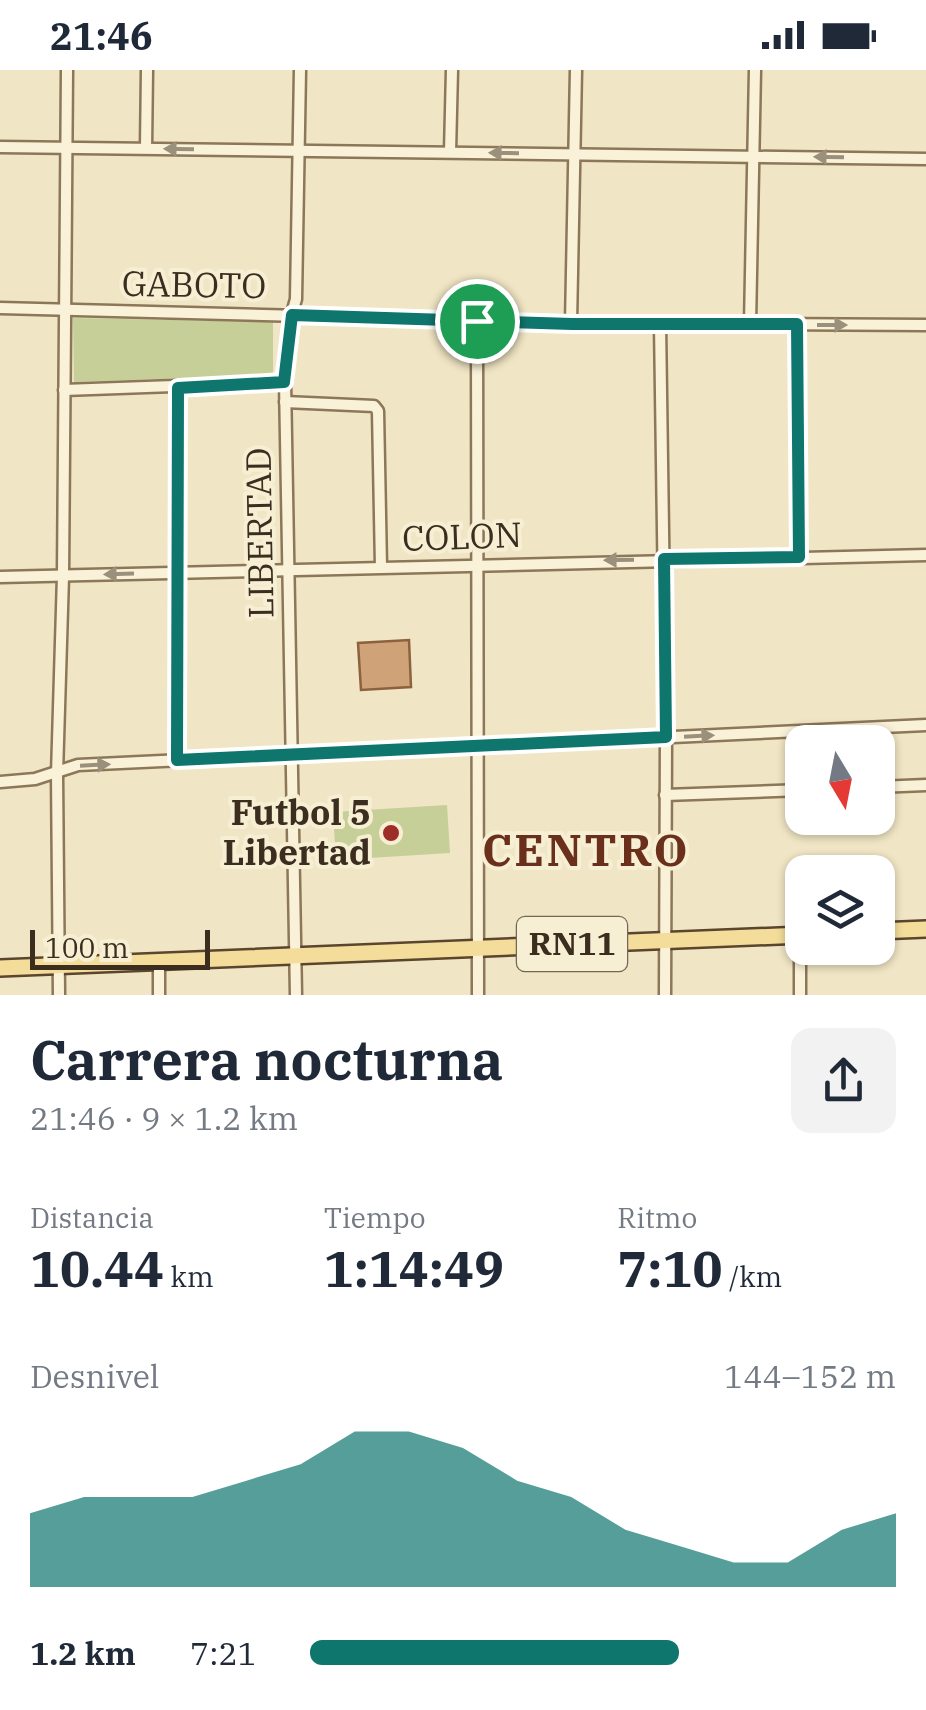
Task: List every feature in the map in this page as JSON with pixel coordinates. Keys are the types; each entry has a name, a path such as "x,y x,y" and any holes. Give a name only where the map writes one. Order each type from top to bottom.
{"main road":[{"path":"895,931 926,929"},
{"name":"RN11","path":"0,968 785,936"}],"street":[{"path":"58,995 56,774 63,576 67,70"},
{"path":"146,148 147,70"},
{"name":"LIBERTAD","path":"296,995 284,382 296,298 300,70"},
{"path":"450,152 452,70"},
{"path":"572,324 576,70"},
{"path":"750,324 755,70"},
{"path":"0,147 926,159"},
{"name":"GABOTO","path":"0,308 572,324 926,325"},
{"path":"477,321 478,995"},
{"path":"660,324 665,995"},
{"path":"797,324 799,557"},
{"path":"64,390 284,382"},
{"path":"177,760 178,388"},
{"path":"285,402 374,406 378,411 381,567"},
{"name":"COLON","path":"0,576 926,555"},
{"path":"0,782 56,774 78,766 926,725"},
{"path":"895,786 926,785"},
{"path":"665,796 785,791"},
{"path":"159,961 159,995"},
{"path":"800,965 800,995"}],"green space":[{"path":"73,318 273,322 273,375 74,382"},
{"name":"Futbol 5 Libertad","path":"447,805 450,853 336,860 333,812"}],"building":[{"path":"409,640 411,687 361,690 358,643"}],"place":[{"name":"Futbol 5 Libertad","path":"391,833"}],"district":[{"name":"CENTRO","path":"586,850"}],"route":[{"path":"292,315 477,321 797,324 799,557 664,559 666,737 177,760 178,388 284,382 292,315"}]}
